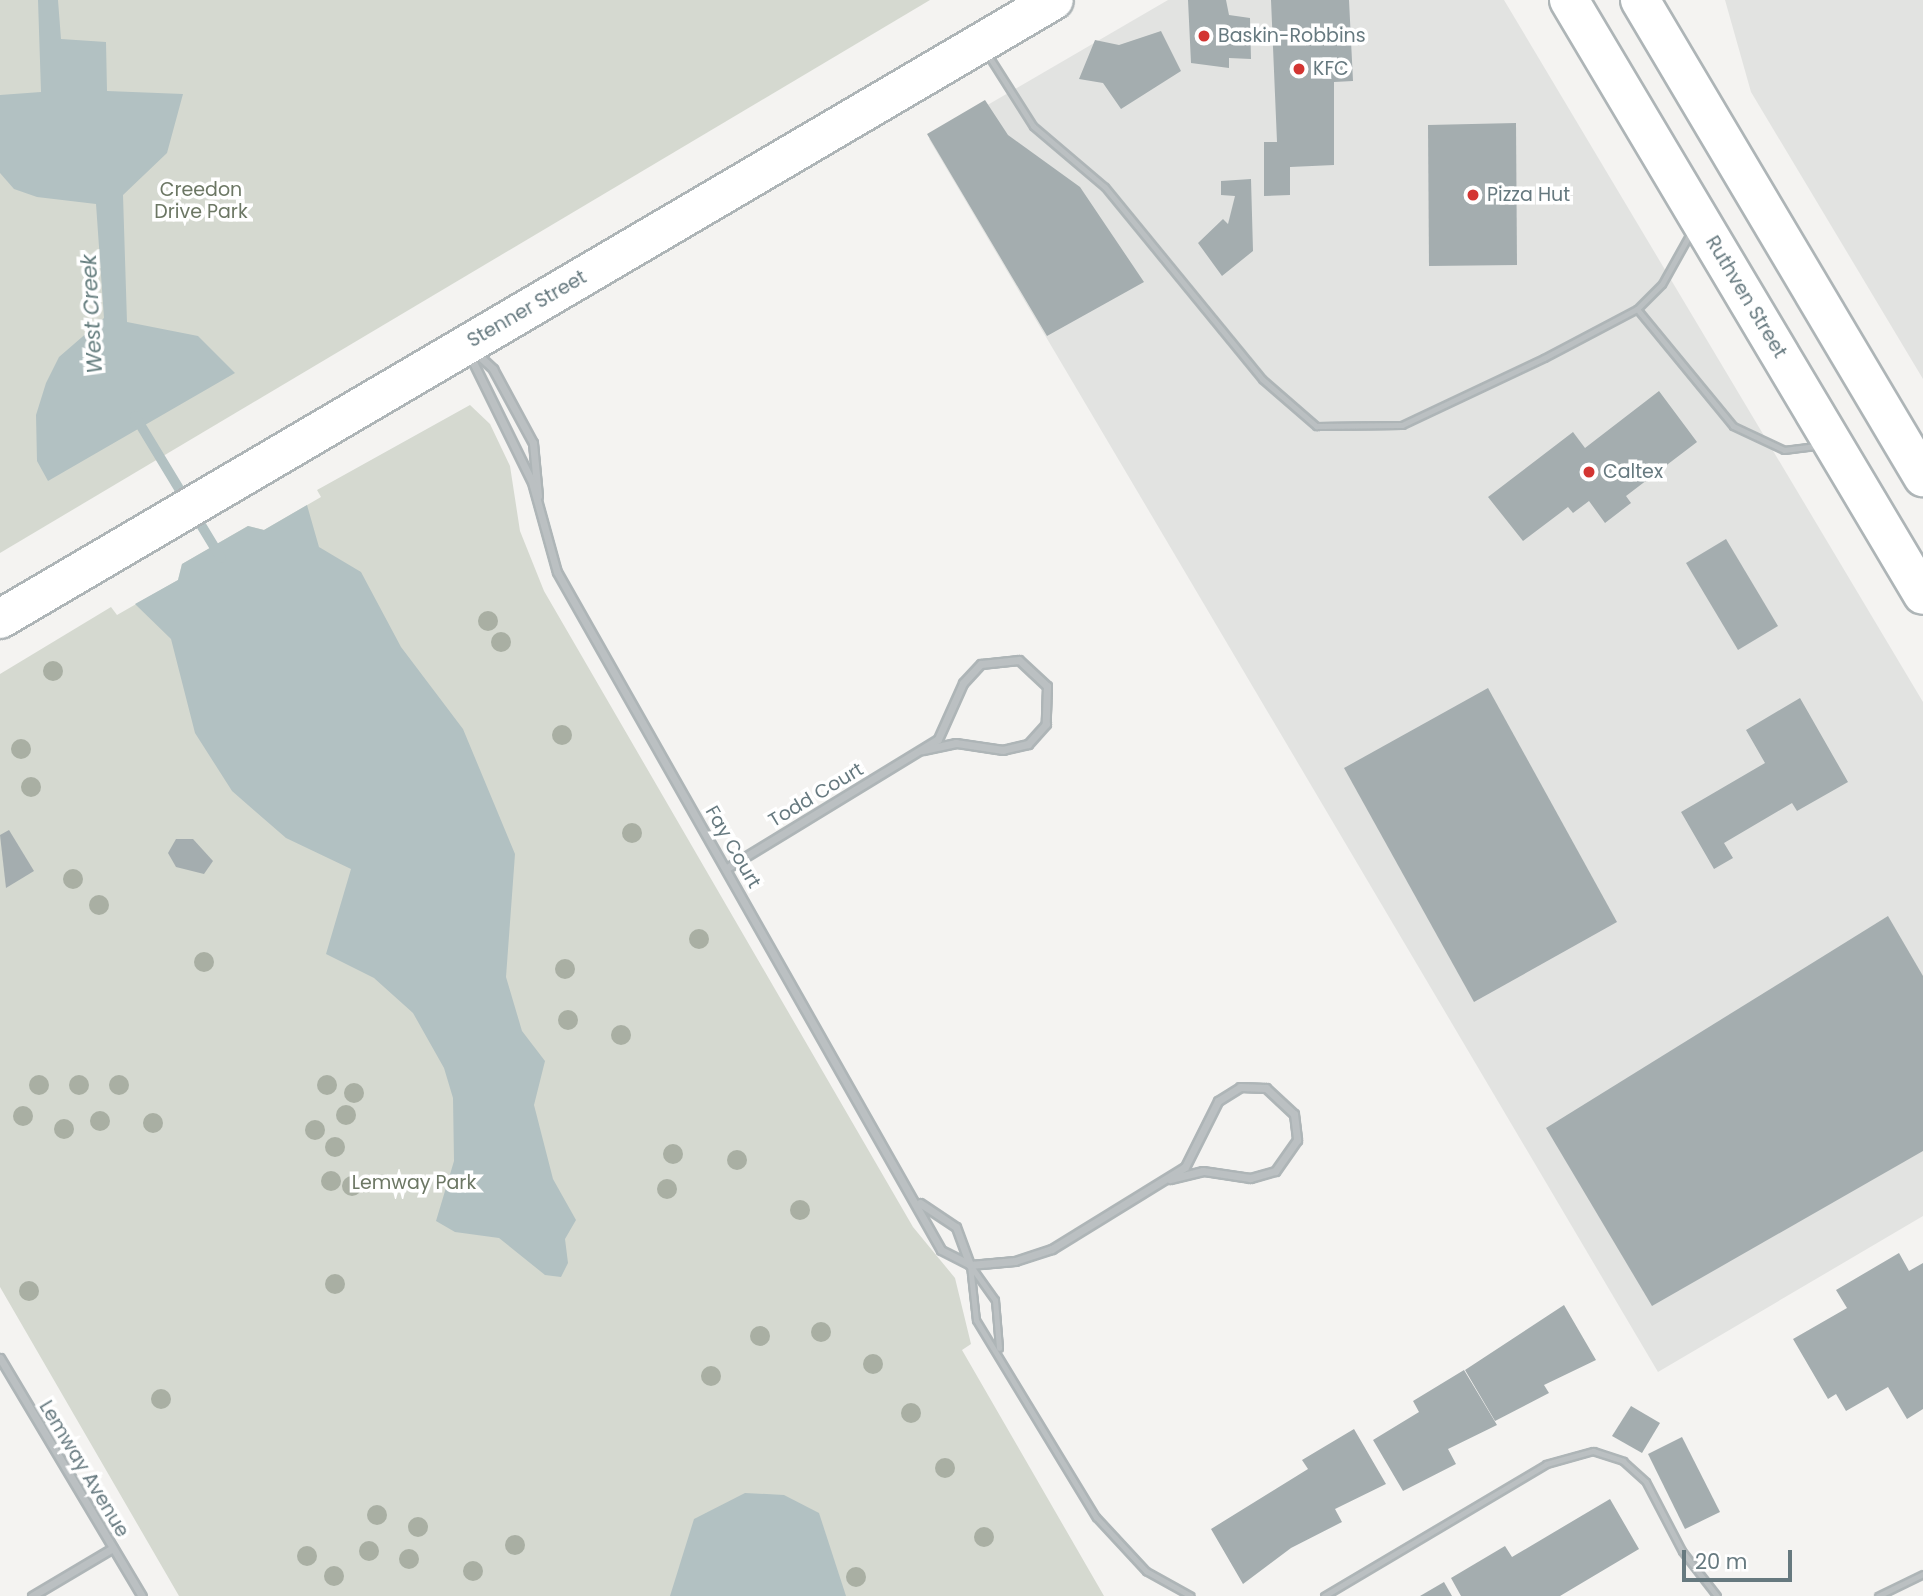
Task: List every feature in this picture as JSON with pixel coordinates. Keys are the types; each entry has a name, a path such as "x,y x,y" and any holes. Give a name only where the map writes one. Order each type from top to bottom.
{"main road":[{"name":"Stenner Street","path":"0,619 1054,0"},
{"name":"Ruthven Street","path":"1569,0 1923,595"},
{"path":"1640,0 1923,477"}],"street":[{"name":"Fay Court","path":"467,344 492,369 533,443 537,500"},
{"name":"Fay Court","path":"467,344 475,378 524,464 557,572 920,1203 930,1237 970,1265"},
{"name":"Todd Court","path":"727,868 922,750 950,723 963,683 981,664 1019,660 1047,686 1046,724 1028,744 1003,750 957,743 922,750"},
{"path":"970,1265 1015,1261 1052,1249 1170,1179 1198,1151 1210,1112 1228,1093 1266,1088 1294,1114 1297,1140 1275,1171 1250,1178 1203,1171 1170,1179"},
{"name":"Fay Court","path":"920,1203 956,1227 970,1265"},
{"name":"Lemway Avenue","path":"0,1358 142,1596"},
{"path":"32,1596 113,1548"}],"lane":[{"path":"983,43 1033,126 1105,187 1262,379 1316,426 1402,425 1637,309 1662,284 1700,220"},
{"path":"1637,309 1733,426 1784,450 1833,444"},
{"path":"970,1265 995,1300 999,1348"},
{"path":"970,1265 972,1311 999,1348 1110,1537 1146,1571 1191,1596"},
{"path":"1324,1596 1546,1464 1593,1451 1623,1461 1641,1476 1682,1551 1717,1596"},
{"path":"1878,1596 1923,1574"}],"shaded area":[{"path":"38,0 58,0 61,39 106,42 107,91 183,94 167,153 123,195 127,322 198,336 235,373 48,481 37,461 36,415 46,383 59,357 104,318 96,204 37,197 14,189 0,173 0,95 41,92"},
{"path":"1168,0 1504,0 1923,702 1923,1216 1658,1372 929,139"},
{"path":"1725,0 1923,0 1923,379 1751,92"},
{"path":"307,505 319,547 361,572 401,647 463,729 515,854 506,977 522,1031 545,1061 534,1105 553,1179 576,1220 565,1239 568,1263 561,1277 545,1275 499,1238 455,1232 436,1221 454,1161 453,1098 444,1068 413,1013 374,978 326,954 351,869 286,838 232,791 195,733 171,639 135,604 178,580 182,564 248,526 264,530"},
{"path":"745,1493 784,1495 819,1513 846,1596 670,1596 694,1519"}],"green space":[{"name":"Creedon Drive Park","path":"0,0 930,0 0,553"},
{"name":"Lemway Park","path":"470,405 490,424 510,466 520,531 544,591 913,1227 955,1278 971,1344 962,1350 1104,1596 179,1596 0,1287 0,674 111,607 117,615 178,580 182,564 248,526 264,530 321,497 317,490"}],"building":[{"path":"1188,0 1226,0 1229,15 1250,18 1251,59 1229,58 1229,68 1191,63"},
{"path":"1271,0 1349,0 1353,81 1334,82 1334,165 1290,167 1290,195 1264,196 1264,142 1277,142"},
{"path":"1161,31 1181,71 1121,109 1103,83 1079,79 1095,40 1119,45"},
{"path":"985,100 1008,135 1080,187 1144,282 1047,336 927,134"},
{"name":"Pizza Hut","path":"1516,123 1517,265 1429,266 1428,125"},
{"path":"1251,179 1253,251 1222,276 1198,243 1223,219 1228,224 1235,196 1221,195 1221,181"},
{"name":"Caltex","path":"1659,391 1697,442 1626,496 1631,503 1605,523 1589,501 1573,513 1568,507 1523,541 1488,497 1573,432 1585,448"},
{"path":"1726,539 1778,626 1738,650 1686,563"},
{"path":"1488,688 1617,922 1474,1002 1344,768"},
{"path":"1800,698 1848,782 1797,811 1792,803 1724,843 1733,858 1714,869 1681,812 1765,763 1746,730"},
{"path":"9,830 34,871 6,888 0,835"},
{"path":"176,839 193,839 213,861 204,874 176,867 168,853"},
{"path":"1888,916 1923,976 1923,1151 1652,1306 1546,1128"},
{"path":"1899,1253 1909,1271 1923,1263 1923,1409 1907,1419 1888,1387 1846,1411 1836,1394 1828,1399 1793,1339 1847,1308 1836,1290"},
{"path":"1564,1305 1596,1360 1544,1385 1549,1393 1495,1421 1465,1370"},
{"path":"1464,1370 1497,1425 1448,1449 1456,1464 1403,1491 1373,1440 1419,1412 1413,1401"},
{"path":"1631,1406 1660,1423 1642,1453 1612,1436"},
{"path":"1354,1429 1386,1484 1335,1509 1342,1522 1291,1548 1243,1584 1211,1529 1308,1469 1302,1460"},
{"path":"1682,1437 1720,1512 1685,1529 1648,1454"},
{"path":"1610,1499 1639,1549 1560,1596 1461,1596 1451,1578 1505,1546 1512,1557"},
{"path":"1444,1582 1452,1596 1420,1596"}],"waterway":[{"name":"West Creek","path":"135,416 221,558"}],"place":[{"name":"Baskin-Robbins","path":"1204,36"},
{"name":"KFC","path":"1299,69"},
{"name":"Pizza Hut","path":"1473,195"},
{"name":"Caltex","path":"1589,472"}]}
